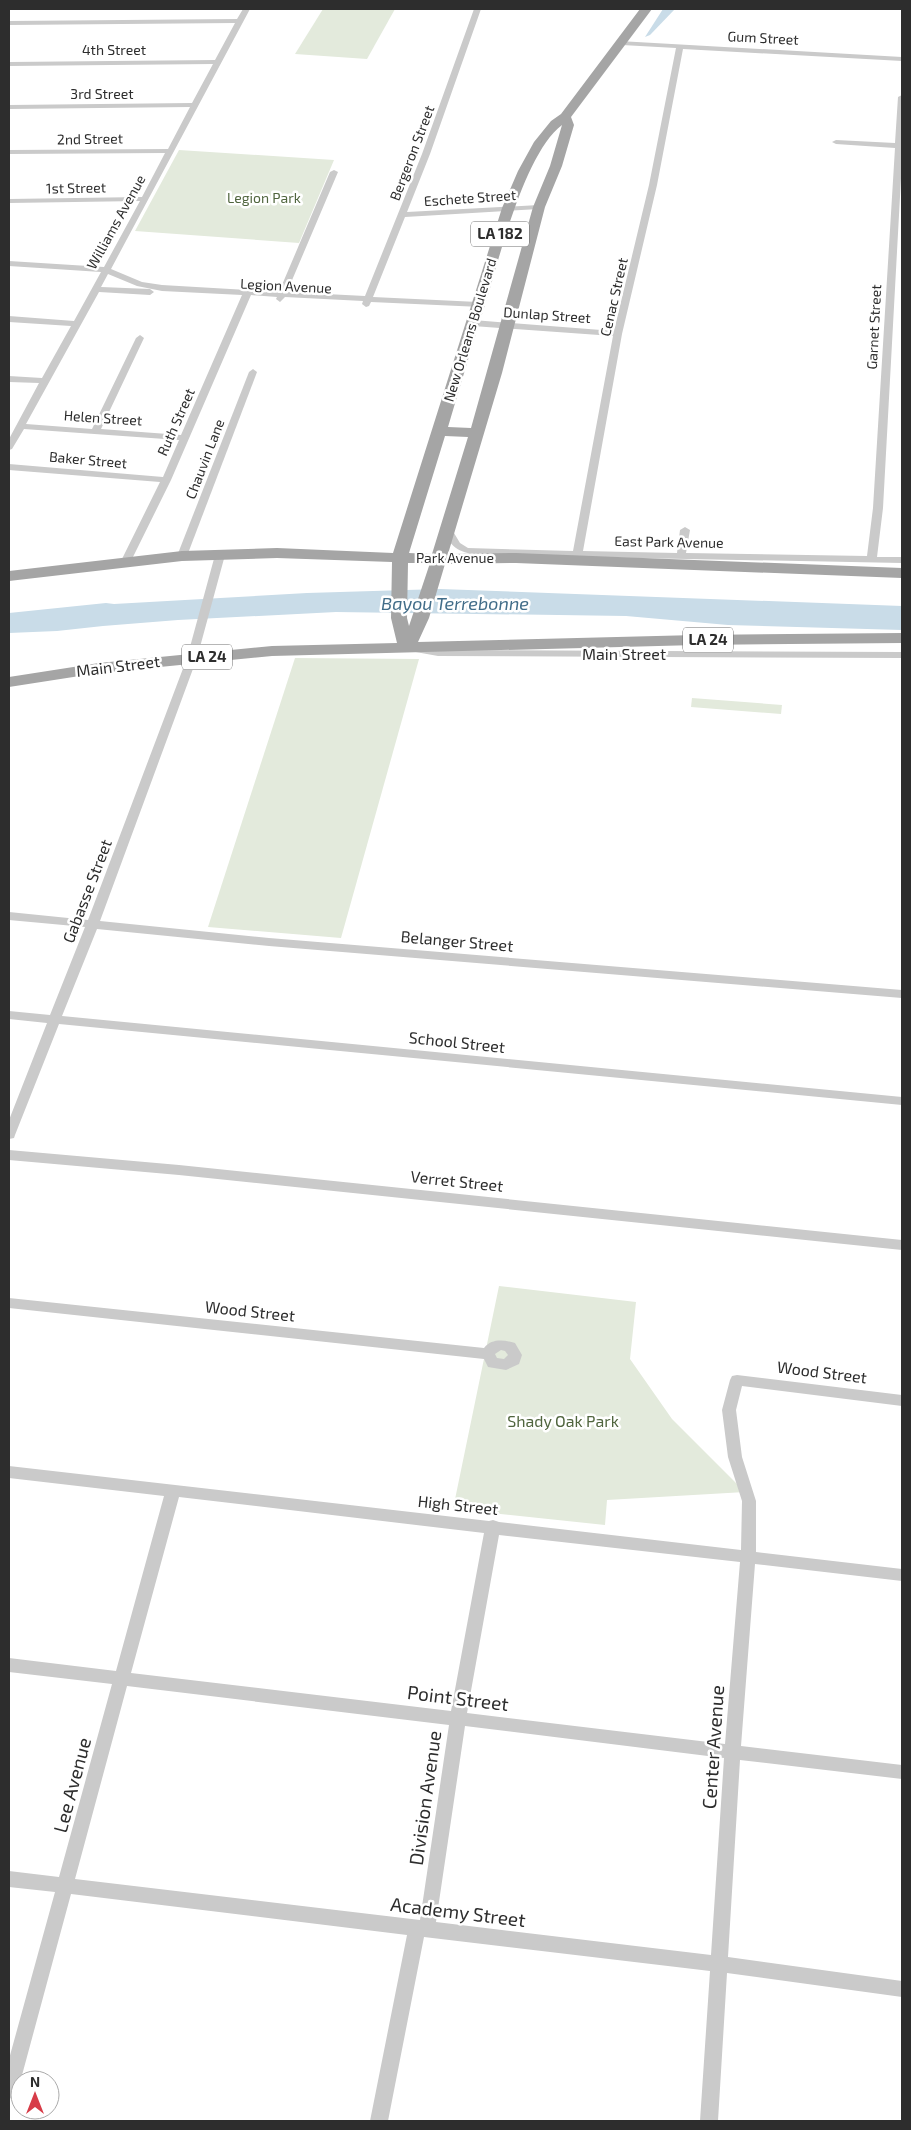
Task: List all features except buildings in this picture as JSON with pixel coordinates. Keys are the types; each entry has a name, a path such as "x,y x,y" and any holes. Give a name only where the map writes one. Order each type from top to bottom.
{"main road":[{"name":"New Orleans Boulevard","path":"400,558 508,208 525,166 540,141 556,121 565,117 646,9"},
{"name":"LA 182","path":"407,648 421,618 477,433 508,326 539,207 556,166 568,125 565,117"},
{"path":"438,431 477,433"},
{"name":"Park Avenue","path":"9,576 182,556 277,553 438,559 516,558 902,572"},
{"name":"LA 182","path":"400,558 398,583 399,618 407,648"},
{"name":"Main Street","path":"9,682 99,668 272,651 514,644 902,638"}],"street":[{"name":"Williams Avenue","path":"9,444 171,151 246,9"},
{"name":"Bergeron Street","path":"367,302 426,154 478,9"},
{"path":"9,23 240,21"},
{"name":"Gum Street","path":"622,43 902,59"},
{"name":"Cenac Street","path":"577,555 618,334 653,185 680,46"},
{"name":"4th Street","path":"9,64 219,62"},
{"name":"Garnet Street","path":"872,558 878,508 902,97"},
{"name":"3rd Street","path":"9,107 195,105"},
{"path":"836,142 900,146"},
{"name":"2nd Street","path":"9,152 171,151"},
{"path":"281,297 334,172"},
{"name":"1st Street","path":"9,201 144,199"},
{"name":"Eschete Street","path":"402,215 539,207"},
{"name":"Legion Avenue","path":"9,263 106,270 140,284 168,290"},
{"name":"Legion Avenue","path":"95,289 168,290 410,304 476,313"},
{"name":"Ruth Street","path":"126,561 166,480 247,295"},
{"name":"Dunlap Street","path":"476,313 508,326 618,334"},
{"path":"9,319 76,324"},
{"path":"96,432 140,338"},
{"name":"Chauvin Lane","path":"182,556 253,372"},
{"path":"9,379 44,382"},
{"name":"Helen Street","path":"20,426 184,438"},
{"name":"Baker Street","path":"9,467 166,480"},
{"name":"East Park Avenue","path":"448,530 452,543 463,550 577,555 872,558 902,560"},
{"path":"681,556 685,530"},
{"name":"Gabasse Street","path":"9,1135 93,923 192,658 220,555"},
{"name":"Main Street","path":"407,648 438,653 902,654"},
{"name":"Belanger Street","path":"9,916 279,943 902,994"},
{"name":"School Street","path":"9,1015 902,1102"},
{"name":"Verret Street","path":"9,1156 189,1171 902,1245"},
{"name":"Wood Street","path":"9,1303 488,1354"},
{"name":"Wood Street","path":"737,1380 902,1400"},
{"name":"Center Avenue","path":"709,2121 718,1964 747,1558 749,1501 736,1457 729,1410 737,1380"},
{"name":"High Street","path":"9,1472 493,1526 747,1558 902,1575"},
{"name":"Lee Avenue","path":"9,2090 173,1491"},
{"name":"Division Avenue","path":"379,2121 422,1929 493,1526"},
{"name":"Point Street","path":"9,1666 902,1772"},
{"name":"Academy Street","path":"9,1879 718,1964 902,1989"}],"green space":[{"path":"323,9 395,9 367,59 295,54"},
{"name":"Legion Park","path":"179,150 334,160 299,243 135,231"},
{"path":"295,658 419,659 341,938 208,927"},
{"path":"692,698 782,705 781,714 691,707"},
{"name":"Shady Oak Park","path":"499,1286 636,1302 630,1359 672,1419 745,1492 607,1500 605,1525 453,1509"}],"water":[{"path":"663,9 675,9 650,35 645,37"},
{"name":"Bayou Terrebonne","path":"440,589 902,606 902,630 728,625 626,616 336,612 178,620 57,631 9,633 9,613 106,603 307,593"}]}
